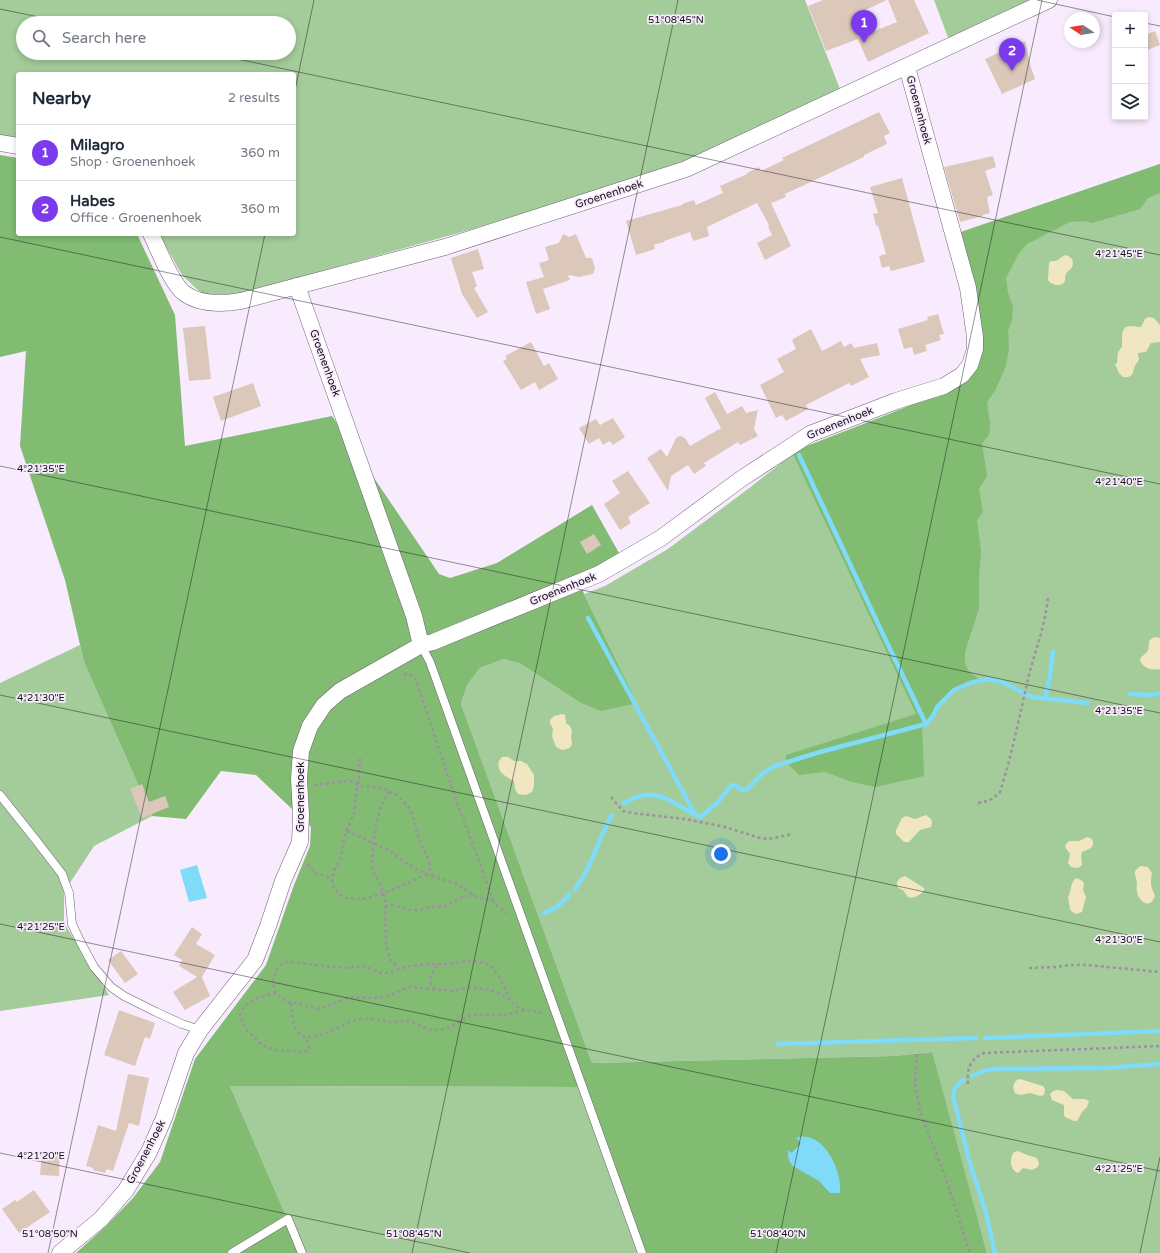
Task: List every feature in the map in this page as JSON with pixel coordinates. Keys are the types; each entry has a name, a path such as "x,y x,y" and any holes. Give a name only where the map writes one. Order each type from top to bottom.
{"street":[{"name":"Groenenhoek","path":"152,236 175,283 184,293 194,299 208,302 223,304 241,301 445,247 686,169 1049,0"},
{"name":"Groenenhoek","path":"60,1253 101,1218 126,1190 148,1152 161,1125 186,1053 200,1030 255,960 283,881 300,842 300,751 310,726 324,705 340,692 421,645 433,642 599,574 661,538 741,479 810,434 896,401 944,386 962,375 970,365 975,348 975,337 968,288 907,67"},
{"path":"0,143 16,146"},
{"name":"Groenenhoek","path":"297,286 414,616 421,645"}],"lane":[{"path":"421,645 430,662 642,1253"},
{"path":"0,795 62,874 69,893 72,924 94,967 111,987 124,996 156,1012 182,1024 200,1030"},
{"path":"232,1253 288,1219 302,1253"}],"path":[{"path":"978,803 995,798 1000,792 1024,701 1027,683 1040,638 1048,597"},
{"path":"402,674 407,673 413,675 414,677 493,901 503,911 521,916"},
{"path":"360,758 359,780 354,815 346,830 343,850 334,871 332,880 334,888 340,895 346,898 363,899 397,888 427,874"},
{"path":"313,779 314,791"},
{"path":"314,785 349,781 358,785 382,788 397,795 411,810 420,842 429,860 430,870 433,877"},
{"path":"389,791 380,809 373,844 373,872 381,886 383,893 385,906 384,926 386,944 390,959 399,968"},
{"path":"611,797 623,811 632,813 685,819 725,827 760,838 768,839 793,834"},
{"path":"346,830 388,850 409,865 433,877 458,884 473,895 493,901"},
{"path":"309,859 307,864 317,874 327,876 332,880"},
{"path":"385,906 391,905 410,910 422,910 427,907 441,907 448,905 459,898 473,895"},
{"path":"510,1000 496,972 486,964 471,962 414,965 381,974 367,967 360,966 346,968 301,962 286,962 277,969 273,979 274,990 282,999 291,1003 297,1003 317,1009 326,1007 349,997 386,997 409,987 452,991 479,987 496,992 510,1000 516,1006 527,1011 550,1015 558,1020"},
{"path":"435,989 431,986 432,970 440,964"},
{"path":"1029,968 1086,965 1160,972"},
{"path":"276,993 249,1002 240,1014 245,1028 262,1046 276,1050 304,1052 309,1050 308,1042 299,1034 294,1025 291,1003"},
{"path":"303,1036 321,1035 331,1032 352,1021 361,1019 374,1019 392,1022 407,1020 426,1028 437,1030 472,1016 501,1016 527,1011"},
{"path":"968,1084 968,1075 971,1062 976,1057 984,1054 1160,1046"},
{"path":"917,1054 915,1084 920,1112 946,1179 970,1253"}],"green space":[{"path":"0,0 805,0 840,89 661,172 469,230 240,294 202,294 182,275 160,236 296,236 296,72 16,72 16,139 0,136"},
{"path":"934,0 1040,0 949,40"},
{"path":"0,155 16,158 16,236 138,236 175,315 185,446 332,416 439,574 450,578 497,563 592,505 623,560 580,582 584,594 637,703 601,711 579,702 521,664 504,659 480,668 467,685 461,704 592,1063 894,1056 932,1052 987,1253 639,1253 579,1087 230,1086 302,1253 76,1253 106,1226 133,1198 160,1162 195,1059 266,965 294,885 310,846 311,827 256,775 221,771 186,819 152,816 84,662 65,580 20,446 26,351 0,357"},
{"path":"1160,164 1160,1253 987,1253 931,1052 894,1056 592,1063 461,704 467,685 480,668 504,659 521,664 579,702 637,703 584,594 605,586 668,549 793,454 952,388 975,370 958,233"},
{"path":"1160,164 1160,193 1148,198 1140,209 1092,223 1084,221 1070,222 1027,244 1019,253 1006,278 1008,293 1013,306 1012,320 1008,331 1009,348 1006,366 995,391 987,402 990,423 989,435 982,444 987,476 979,489 983,512 977,520 981,552 979,608 965,652 965,662 968,671 980,680 962,686 951,693 937,707 927,723 922,726 924,776 875,787 852,782 825,772 799,775 786,762 786,755 916,714 793,454 804,447 952,388 975,370 958,233"},
{"path":"80,645 84,662 152,816 94,846 64,892 64,923 109,995 0,1011 0,683"},
{"path":"230,1086 579,1087 639,1253 302,1253"}],"sand":[{"path":"1065,255 1069,256 1073,262 1071,269 1065,277 1065,281 1059,285 1049,282 1049,263 1051,261 1056,261"},
{"path":"1148,317 1154,318 1160,325 1160,342 1151,343 1146,352 1138,353 1139,360 1135,365 1131,376 1123,377 1119,373 1115,364 1117,363 1118,352 1122,347 1123,331 1125,328 1131,326 1141,327 1145,319"},
{"path":"1156,637 1160,638 1160,669 1154,670 1145,667 1140,659 1147,652 1149,641"},
{"path":"562,714 565,715 566,723 570,726 572,731 572,742 571,747 562,750 556,747 552,736 553,729 550,720 554,716"},
{"path":"502,757 508,757 514,761 521,761 527,764 534,775 534,786 532,792 526,795 518,794 515,789 514,781 500,771 498,765"},
{"path":"926,815 931,819 931,827 920,830 909,842 904,842 896,834 896,830 902,818 906,816 915,819"},
{"path":"1087,837 1092,839 1093,844 1089,849 1082,852 1082,865 1078,868 1071,867 1068,863 1070,854 1065,847 1066,844 1069,841 1079,841"},
{"path":"1141,866 1148,867 1152,873 1151,885 1155,896 1148,904 1140,899 1137,891 1135,872"},
{"path":"905,876 924,888 924,891 915,897 908,897 903,890 897,886 897,882 900,878"},
{"path":"1076,878 1084,883 1083,890 1086,897 1082,912 1076,914 1070,909 1068,897 1073,882"},
{"path":"1020,1079 1043,1086 1045,1089 1044,1095 1040,1096 1030,1093 1020,1095 1015,1093 1014,1084"},
{"path":"1053,1091 1064,1091 1073,1099 1085,1099 1089,1101 1087,1107 1077,1121 1065,1117 1064,1105 1052,1100 1050,1094"},
{"path":"1018,1151 1037,1158 1039,1163 1038,1167 1032,1170 1023,1168 1018,1173 1015,1172 1011,1161 1014,1152"}],"water":[{"path":"197,865 207,898 189,902 180,870"},
{"path":"808,1137 816,1141 824,1147 830,1155 838,1175 840,1193 830,1193 819,1181 791,1164 788,1150 791,1153 801,1144 796,1138"}],"building":[{"path":"823,0 887,0 863,11 872,32 897,22 888,0 914,0 929,33 868,62 858,39 826,51 808,6"},
{"path":"1155,31 1160,45 1148,50 1148,34"},
{"path":"1025,41 1035,79 1002,94 985,59"},
{"path":"879,112 890,133 884,136 887,144 864,155 864,157 785,194 786,197 771,203 791,246 765,260 757,243 772,235 768,226 769,225 757,203 707,227 709,236 693,241 690,232 654,245 655,249 636,255 626,221 682,205 694,200 696,205 723,193 720,186 759,167 761,171 784,160 782,158"},
{"path":"993,156 996,167 985,171 993,195 987,197 990,213 960,222 944,167"},
{"path":"902,178 925,262 891,271 889,266 882,268 879,256 886,254 878,225 876,226 873,214 878,213 870,187"},
{"path":"563,234 569,237 576,234 586,258 592,258 595,269 593,274 579,277 568,275 570,280 543,289 550,309 536,314 526,282 544,277 539,263 549,260 545,247 559,243"},
{"path":"478,249 484,269 472,272 477,286 474,288 488,312 477,318 462,294 451,258"},
{"path":"938,314 944,334 939,335 941,340 925,345 927,351 914,355 912,347 904,349 898,329 928,320 927,317"},
{"path":"205,326 211,379 189,381 183,328"},
{"path":"811,329 822,351 841,341 844,347 851,343 854,348 877,343 880,355 860,359 869,377 851,386 849,383 806,405 808,409 786,421 782,415 776,418 760,385 784,372 777,359 796,349 792,340"},
{"path":"531,342 544,366 549,363 558,379 539,390 535,382 521,390 503,361 507,359 505,356"},
{"path":"253,383 261,406 221,421 213,397"},
{"path":"715,392 727,414 742,406 746,413 758,410 754,429 758,436 740,445 738,442 704,463 706,466 694,474 688,465 671,476 668,491 647,458 661,449 667,457 676,438 680,436 685,438 690,446 721,428 705,398"},
{"path":"613,418 625,437 613,445 610,441 603,445 599,438 589,444 579,428 596,419 600,425"},
{"path":"628,471 650,503 628,517 631,523 620,530 604,504 620,493 612,481"},
{"path":"594,534 601,545 587,554 580,542"},
{"path":"142,784 149,802 165,796 169,807 142,818 130,789"},
{"path":"192,927 202,934 196,944 215,955 202,977 210,996 185,1010 173,992 197,977 179,966 182,960 174,955"},
{"path":"121,951 138,974 125,983 108,960"},
{"path":"119,1010 155,1023 150,1039 145,1037 135,1066 104,1055"},
{"path":"128,1074 149,1078 139,1126 129,1123 113,1171 107,1169 105,1173 93,1170 93,1168 86,1166 98,1125 116,1131"},
{"path":"42,1152 60,1153 59,1176 40,1175"},
{"path":"34,1190 50,1212 19,1233 2,1209 15,1200 17,1202"}],"waterway":[{"path":"799,455 926,724"},
{"path":"588,618 695,814"},
{"path":"1045,698 1050,677 1053,652"},
{"path":"624,803 640,796 659,796 701,817 718,802 731,786 735,785 740,789 746,790 763,773 775,766 820,752 926,724 933,716 937,707 954,690 970,683 988,679 1002,682 1032,697 1088,703"},
{"path":"1130,694 1152,695 1160,693"},
{"path":"575,889 586,872 612,815"},
{"path":"544,913 559,905 570,894"},
{"path":"985,1038 1160,1031"},
{"path":"777,1044 976,1038"},
{"path":"972,1076 993,1069 1105,1068 1160,1064"},
{"path":"963,1080 955,1088 953,1096 970,1163 986,1213 995,1253"}],"place":[{"name":"Milagro","path":"864,43"},
{"name":"Habes","path":"1012,71"}]}
